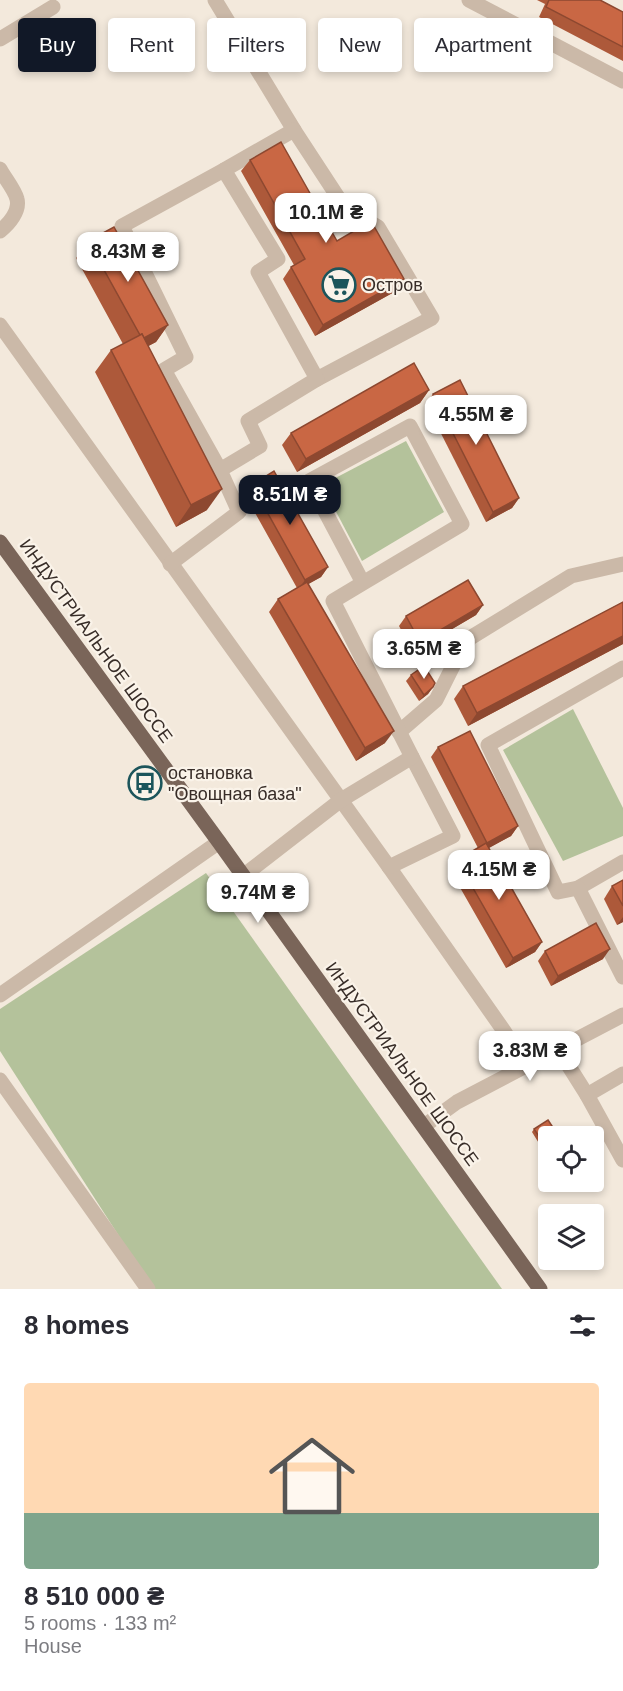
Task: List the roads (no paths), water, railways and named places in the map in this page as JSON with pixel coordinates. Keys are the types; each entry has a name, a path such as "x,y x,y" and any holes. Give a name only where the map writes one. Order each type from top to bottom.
{"main road":[{"name":"ИНДУСТРИАЛЬНОЕ ШОССЕ","path":"0,542 540,1289"}],"street":[{"path":"215,0 294,130 345,208 378,227 432,318 317,379 248,421 260,446 220,470"},
{"path":"470,0 623,81"},
{"path":"0,39 53,7"},
{"path":"170,564 239,512 220,470 164,370 186,357 122,226 294,130"},
{"path":"0,169 17,199 15,213 8,225 0,231"},
{"path":"224,170 278,259 258,272 317,379"},
{"path":"0,325 389,867 526,1066"},
{"path":"363,583 309,481 410,426 462,524 333,601 453,836 389,867"},
{"path":"399,732 436,700 470,638 571,576 623,564"},
{"path":"623,668 488,745 558,892 578,888 623,862"},
{"path":"243,876 341,800 412,757"},
{"path":"0,995 219,842"},
{"path":"578,888 623,977"},
{"path":"424,1126 457,1102 623,1015"},
{"path":"558,1049 623,1160"},
{"path":"587,1095 623,1074"},
{"path":"0,1080 148,1289"}],"place":[{"name":"Остров","path":"339,285"},
{"name":"остановка \"Овощная база\"","path":"145,783"}]}
